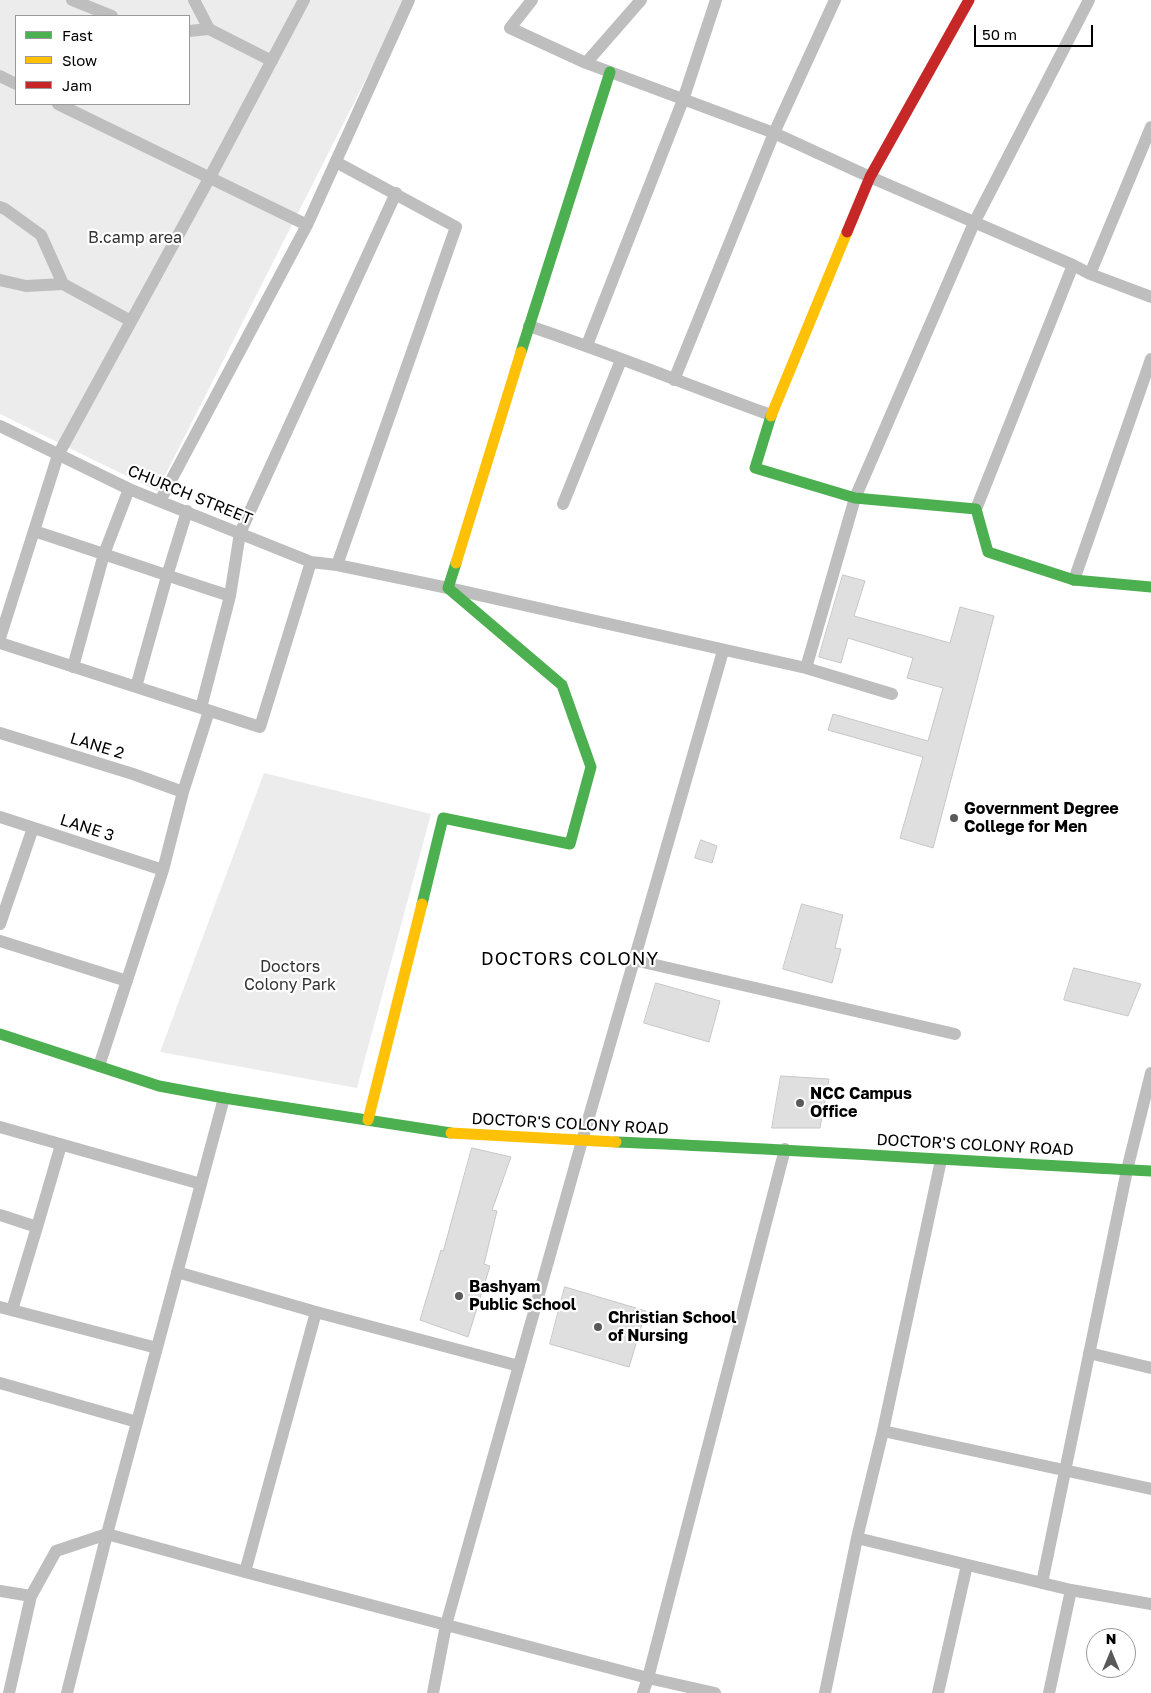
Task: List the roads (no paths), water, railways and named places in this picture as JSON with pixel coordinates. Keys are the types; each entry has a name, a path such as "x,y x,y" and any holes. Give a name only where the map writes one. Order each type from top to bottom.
{"street":[{"path":"72,0 110,15"},
{"path":"194,0 209,29"},
{"path":"0,638 58,455 304,0"},
{"path":"160,501 307,225 408,0"},
{"path":"532,0 510,28 586,63 774,133 1090,274 1151,297"},
{"path":"586,63 641,0"},
{"path":"587,345 682,100 716,0"},
{"path":"674,380 774,133 835,0"},
{"path":"969,0 870,177 771,415 754,468 855,498 976,509"},
{"path":"806,668 855,498 974,223 1090,0"},
{"path":"190,31 209,29 272,61"},
{"path":"368,1120 443,818 570,844 591,767 562,685 448,588 610,72"},
{"path":"0,76 15,84"},
{"path":"60,105 307,225"},
{"path":"1090,274 1148,145 1151,127"},
{"path":"336,162 456,227 337,565"},
{"path":"99,1066 163,870 205,709 230,596 240,533 396,193"},
{"path":"0,207 41,235 63,284"},
{"path":"1073,265 976,509 988,552 1074,580 1151,587"},
{"path":"0,280 26,286 63,284 131,321"},
{"path":"529,326 587,345 621,360 771,415"},
{"path":"1074,580 1151,359"},
{"path":"563,504 621,360"},
{"name":"CHURCH STREET","path":"0,426 129,489 311,562 337,565 448,588 723,651 806,668 892,694"},
{"path":"73,667 104,554 129,489"},
{"path":"136,687 187,511"},
{"path":"34,531 230,596"},
{"path":"0,643 260,727 311,562"},
{"path":"433,1693 446,1626 582,1141 723,651"},
{"name":"LANE 2","path":"0,733 133,774 183,792"},
{"name":"LANE 3","path":"0,817 163,870"},
{"path":"0,924 33,828"},
{"path":"0,941 127,981"},
{"path":"634,960 955,1034"},
{"name":"DOCTOR'S COLONY ROAD","path":"0,1034 159,1086 461,1135 785,1149 941,1160 1151,1171"},
{"path":"1042,1583 1127,1170 1151,1074"},
{"path":"67,1693 107,1534 224,1098"},
{"path":"0,1127 201,1184"},
{"path":"61,1145 37,1227 6,1309 157,1348"},
{"path":"643,1693 785,1149"},
{"path":"825,1693 857,1538 883,1431 941,1160"},
{"path":"0,1215 37,1227"},
{"path":"177,1272 316,1312 519,1366"},
{"path":"245,1572 316,1312"},
{"path":"1089,1353 1151,1368"},
{"path":"0,1382 137,1422"},
{"path":"883,1431 1151,1489"},
{"path":"9,1693 30,1596 56,1551 107,1534 446,1626 648,1678 715,1693"},
{"path":"857,1538 1071,1590 1151,1604"},
{"path":"938,1693 967,1565"},
{"path":"1049,1693 1071,1590"},
{"path":"0,1591 30,1596"}],"place":[{"name":"Government Degree College for Men","path":"954,818"},
{"name":"NCC Campus Office","path":"800,1103"},
{"name":"Bashyam Public School","path":"459,1296"},
{"name":"Christian School of Nursing","path":"598,1327"}],"district":[{"name":"DOCTORS COLONY","path":"570,959"}],"park label":[{"name":"B.camp area","path":"135,238"},
{"name":"Doctors Colony Park","path":"290,976"}]}
